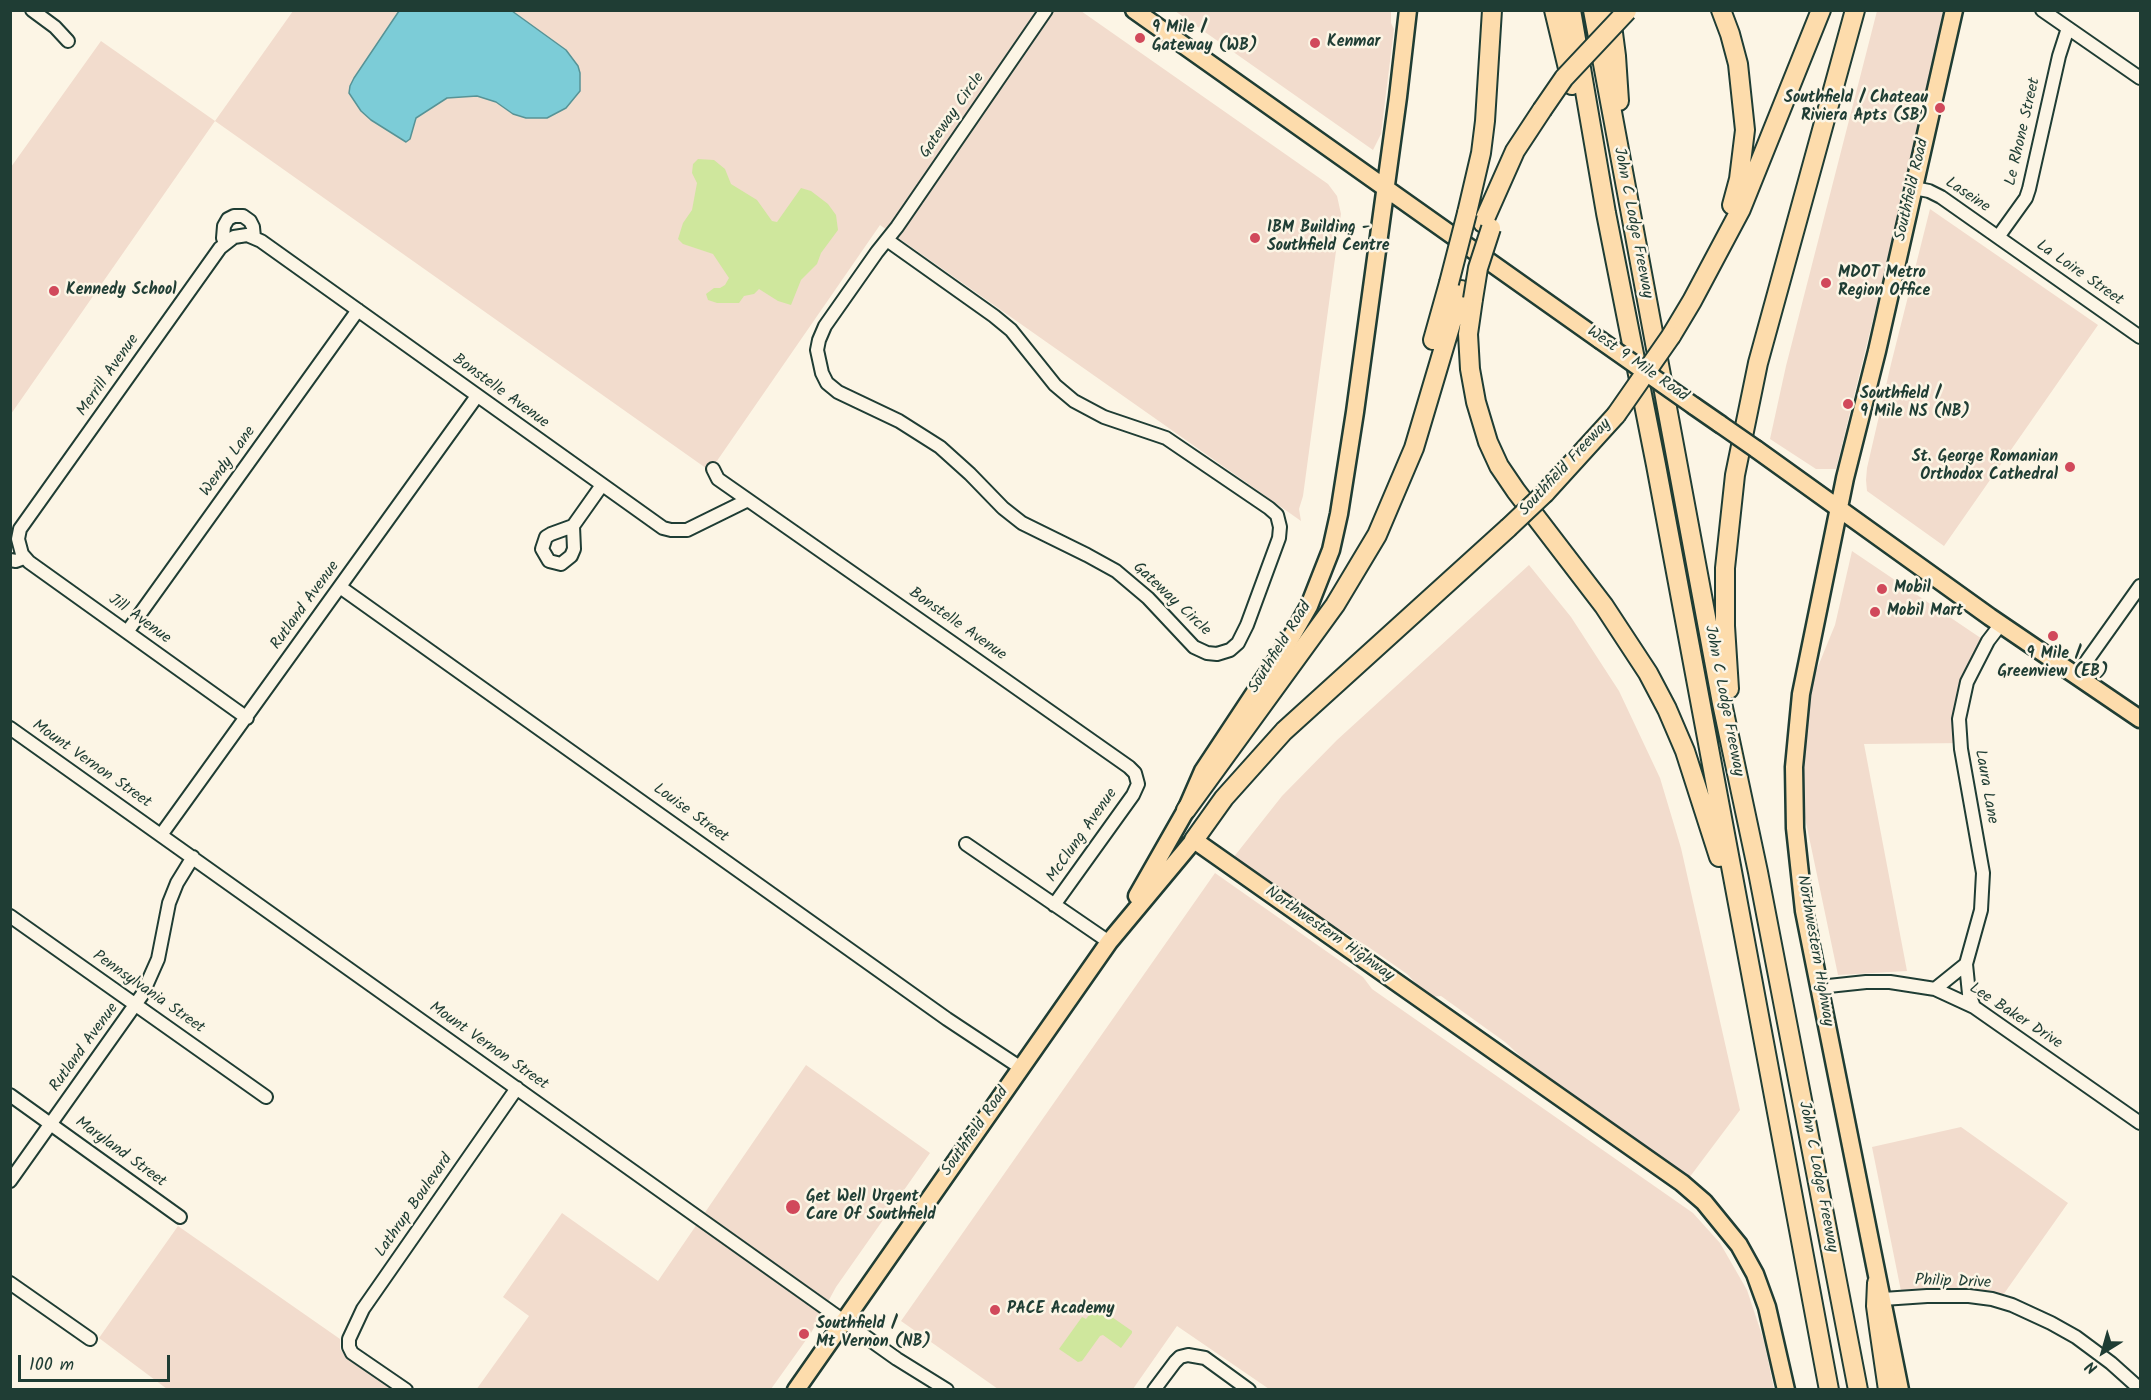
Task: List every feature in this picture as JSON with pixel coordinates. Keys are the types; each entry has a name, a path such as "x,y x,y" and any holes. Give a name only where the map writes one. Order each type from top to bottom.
{"highway":[{"path":"1492,10 1485,121 1479,164 1467,213 1461,291 1476,402 1488,442 1499,466 1627,638 1662,700 1685,751 1718,853 1753,1035 1794,1212"},
{"path":"1554,10 1606,213"},
{"name":"John C Lodge Freeway","path":"1571,10 1606,213 1723,820 1794,1212 1829,1389"},
{"name":"John C Lodge Freeway","path":"1593,10 1722,703 1758,872 1858,1389"},
{"path":"1610,10 1616,56 1623,178"},
{"path":"1721,10 1738,64 1745,130 1739,179 1725,237"},
{"name":"Southfield Freeway","path":"1194,840 1230,791 1284,731 1545,493 1595,440 1651,368 1692,301 1741,209 1821,10"},
{"path":"1758,872 1730,702 1725,626 1725,568 1734,475 1758,363 1855,10"},
{"path":"1186,810 1352,580 1377,535 1403,471 1406,445 1461,291 1515,151 1574,66 1627,11"},
{"path":"1880,1291 1877,1317 1888,1389"}],"main road":[{"name":"West 9 Mile Road","path":"1134,10 2001,624 2140,719"},
{"name":"Southfield Road","path":"1112,938 1186,810 1203,771 1309,606 1330,550 1339,514 1352,435 1408,10"},
{"name":"Southfield Road","path":"1840,510 1850,455 1877,351 1954,10"},
{"name":"Northwestern Highway","path":"1840,510 1801,694 1794,767 1795,828 1802,894 1819,987 1900,1389"},
{"name":"Southfield Road","path":"796,1389 1112,938 1194,840"},
{"name":"Northwestern Highway","path":"1194,840 1673,1177 1704,1202 1739,1245 1755,1274 1767,1307 1786,1389"}],"street":[{"path":"32,10 55,27 68,41"},
{"name":"Gateway Circle","path":"887,240 980,305 1011,330 1055,384 1074,401 1104,417 1166,438 1277,515 1280,527 1279,538 1247,625 1238,643 1223,653 1212,654 1200,651 1148,598 1116,571 1022,523 932,441 899,421 845,396 827,383 822,373 818,356 821,333 1046,10"},
{"path":"2042,10 2140,78"},
{"name":"Le Rhone Street","path":"1998,237 2030,189 2059,56 2068,28"},
{"name":"Laseine","path":"1914,188 1929,191 1941,197 1998,237"},
{"path":"225,243 222,238 224,226 228,219 234,216 243,216 250,221 254,237"},
{"name":"Bonstelle Avenue","path":"240,235 254,237 654,523 670,530 680,531 693,528 748,500"},
{"name":"Merrill Avenue","path":"24,558 15,529 225,243 240,235"},
{"name":"La Loire Street","path":"1998,237 2140,337"},
{"name":"Wendy Lane","path":"127,632 358,310"},
{"name":"Rutland Avenue","path":"161,835 477,396"},
{"name":"Bonstelle Avenue","path":"713,469 718,479 1129,767 1138,778 1138,784"},
{"path":"573,526 602,485"},
{"path":"10,560 16,561 24,558"},
{"name":"Jill Avenue","path":"24,558 247,718"},
{"name":"Louise Street","path":"340,586 947,1019 1021,1068"},
{"path":"2076,676 2140,586"},
{"name":"Laura Lane","path":"1974,1007 1969,994 1966,964 1981,910 1983,873 1960,749 1960,706 1973,668 1988,641 2001,624"},
{"name":"Mount Vernon Street","path":"10,728 897,1359 947,1389"},
{"name":"McClung Avenue","path":"1054,905 1133,795 1138,784"},
{"name":"McClung Avenue","path":"966,844 1054,905 1112,938"},
{"name":"Rutland Avenue","path":"10,1181 136,1005 158,959 173,893 193,857"},
{"name":"Pennsylvania Street","path":"10,916 266,1097"},
{"path":"1935,989 1966,964"},
{"name":"Lee Baker Drive","path":"1819,987 1890,982 1935,989 1974,1007 2140,1123"},
{"name":"Lathrup Boulevard","path":"406,1389 358,1359 349,1347 349,1339 363,1309 518,1088"},
{"name":"Maryland Street","path":"10,1095 180,1217"},
{"path":"10,1282 90,1339"},
{"name":"Philip Drive","path":"1880,1291 1927,1296 1969,1296 2012,1305 2076,1337 2111,1363 2140,1389"},
{"path":"1154,1389 1175,1362 1180,1357 1188,1355 1204,1358 1249,1389"}],"shaded area":[{"path":"293,11 1081,11 1328,184 1337,196 1341,214 1303,496 1299,509 1301,521 880,225 710,471 215,121"},
{"path":"1175,11 1391,11 1391,23 1394,29 1381,134 1373,150"},
{"path":"1877,11 1943,11 1919,133 1836,469 1816,469 1770,439 1786,366"},
{"name":"Kennedy School","path":"101,41 215,121 11,414 11,167"},
{"path":"1930,209 2098,325 1944,546 1867,491 1866,480 1891,364"},
{"path":"1852,551 1994,647 1981,666 1969,694 1965,715 1966,743 1864,744 1907,971 1838,975 1804,813 1803,747 1812,681 1835,625"},
{"path":"1529,565 1571,617 1619,691 1660,778 1681,848 1740,1110 1686,1182 1541,1075 1505,1042 1441,996 1431,997 1426,994 1407,974 1344,932 1339,933 1233,858 1282,796 1337,740"},
{"path":"1215,873 1363,977 1372,989 1693,1213 1720,1243 1747,1290 1764,1341 1774,1389 1269,1389 1177,1326 1133,1389 998,1389 901,1321"},
{"path":"806,1065 930,1153 836,1287 811,1333 771,1389 476,1390 529,1316 503,1297 562,1213 658,1281"},
{"path":"1961,1127 2068,1203 2003,1295 1954,1289 1901,1291 1872,1147"},
{"path":"178,1226 340,1339 340,1349 346,1357 397,1389 167,1389 99,1338"}],"green space":[{"path":"698,159 714,160 725,169 731,184 757,200 772,221 777,222 801,188 811,191 828,204 836,215 838,230 821,253 817,264 801,280 791,305 778,301 759,289 754,294 744,296 739,303 717,303 708,300 706,294 714,288 725,285 729,278 713,254 683,244 678,239 683,223 692,210 697,183 692,173 693,164"},
{"path":"1096,1306 1132,1333 1121,1348 1103,1335 1100,1336 1082,1361 1078,1362 1059,1349 1082,1317 1086,1319"}],"water":[{"path":"399,11 512,11 566,50 578,66 580,91 566,108 547,118 526,118 513,114 496,102 477,96 447,98 416,118 410,139 406,142 371,120 361,111 349,93 354,78"}],"place":[{"name":"9 Mile / Gateway (WB)","path":"1140,38"},
{"name":"Kenmar","path":"1315,43"},
{"name":"Southfield / Chateau Riviera Apts (SB)","path":"1940,108"},
{"name":"IBM Building - Southfield Centre","path":"1255,238"},
{"name":"MDOT Metro Region Office","path":"1826,283"},
{"name":"Kennedy School","path":"54,291"},
{"name":"Southfield / 9 Mile NS (NB)","path":"1848,404"},
{"name":"St. George Romanian Orthodox Cathedral","path":"2070,467"},
{"name":"Mobil","path":"1882,589"},
{"name":"Mobil Mart","path":"1875,612"},
{"name":"9 Mile / Greenview (EB)","path":"2053,636"},
{"name":"Get Well Urgent Care Of Southfield","path":"793,1207"},
{"name":"PACE Academy","path":"995,1310"},
{"name":"Southfield / Mt Vernon (NB)","path":"804,1334"}]}
